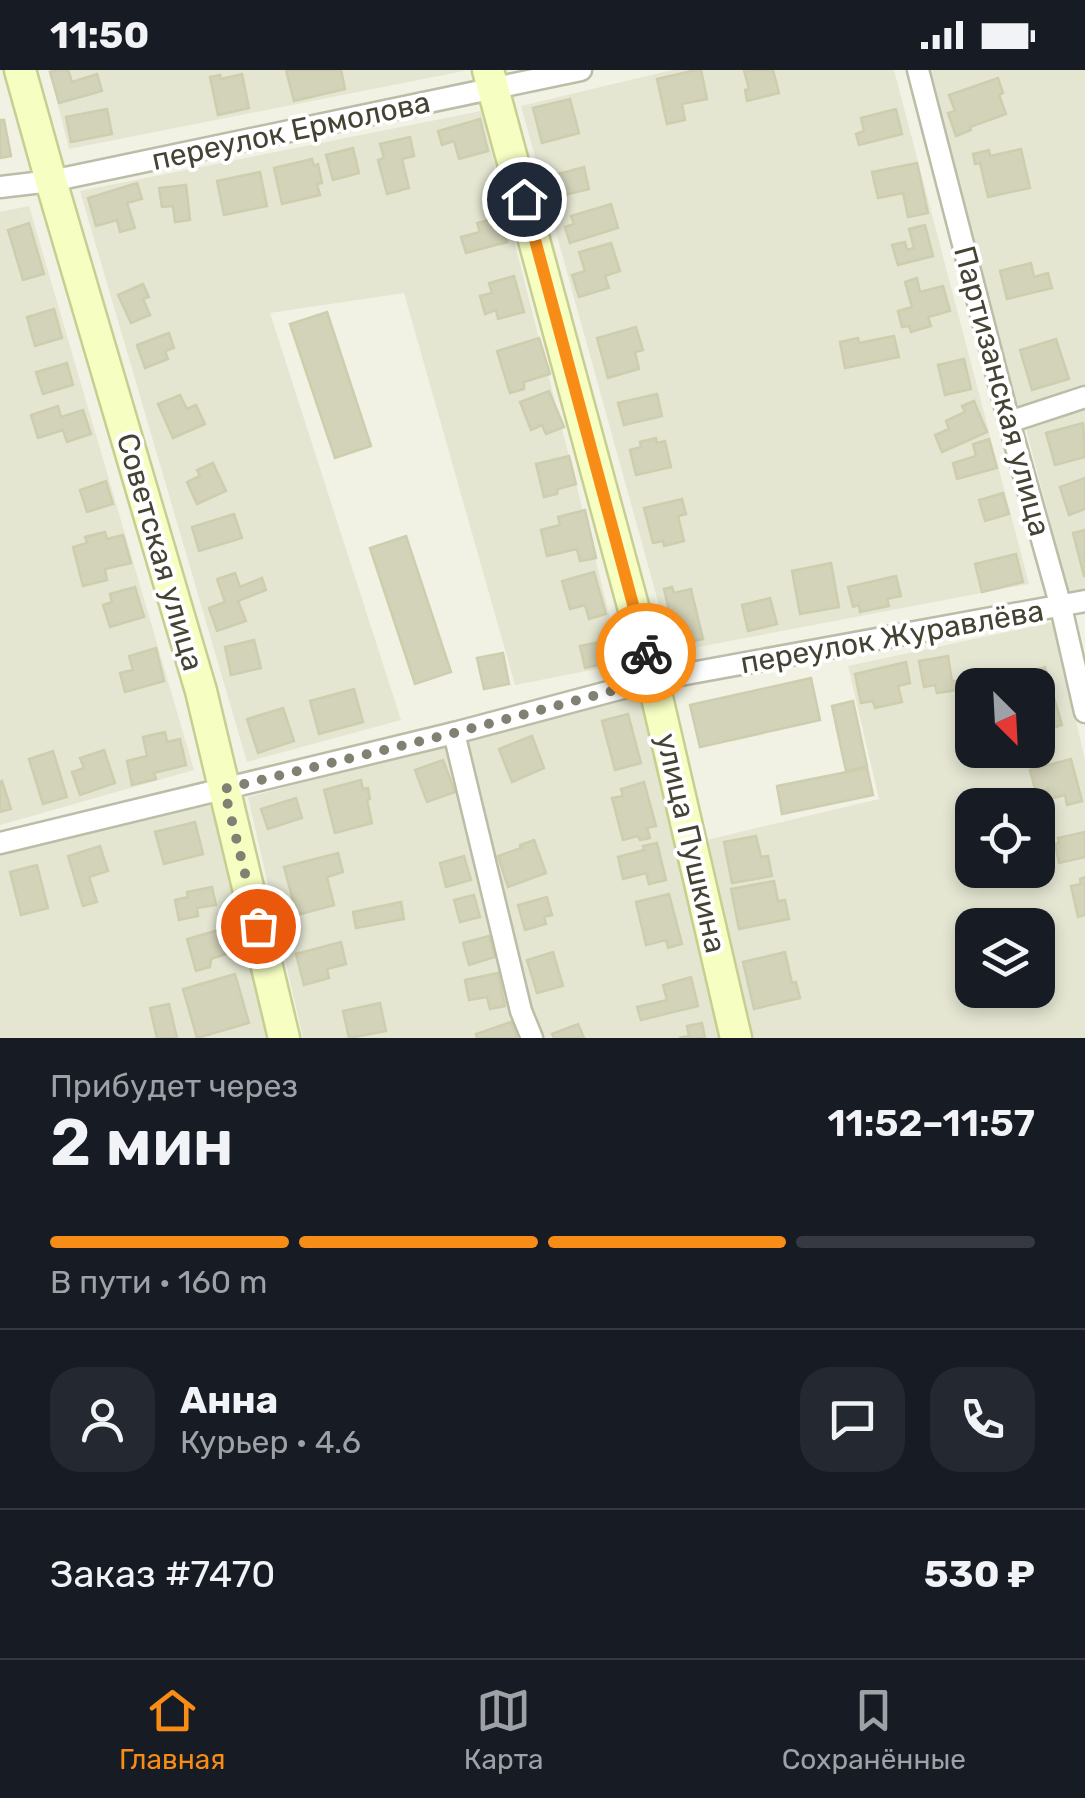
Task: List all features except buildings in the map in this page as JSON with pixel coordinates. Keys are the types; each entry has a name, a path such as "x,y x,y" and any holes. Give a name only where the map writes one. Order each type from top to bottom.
{"main road":[{"name":"Советская улица","path":"20,70 201,691 284,1038"},
{"name":"улица Пушкина","path":"491,79 653,680 736,1038"}],"street":[{"name":"переулок Ермолова","path":"0,187 51,181 491,79 581,70"},
{"name":"Партизанская улица","path":"918,70 1061,607 1085,712"},
{"path":"1009,422 1085,397"},
{"name":"переулок Журавлёва","path":"0,844 653,680 1085,601"},
{"path":"454,733 521,1011 532,1038"}],"shaded area":[{"path":"49,70 463,70 464,71 69,149"},
{"path":"672,70 894,70 1029,584 672,652 521,106"},
{"path":"924,70 1085,70 1085,389 1013,413"},
{"path":"481,111 622,664 515,685 404,293 270,313 401,720 247,762 80,191"},
{"path":"29,206 194,770 0,825 0,212"},
{"path":"1085,401 1085,591 1069,595 1024,421"},
{"path":"1053,622 1085,760 1085,1038 745,1038 702,841 879,799 848,666"},
{"path":"646,691 727,1038 540,1038 528,1010 463,739"},
{"path":"452,743 526,1038 303,1038 248,797"},
{"path":"217,802 276,1038 0,1038 0,854"}],"way so far":[{"path":"258,926 224,789 653,680 646,653"}],"route":[{"path":"524,199 646,653"}]}
